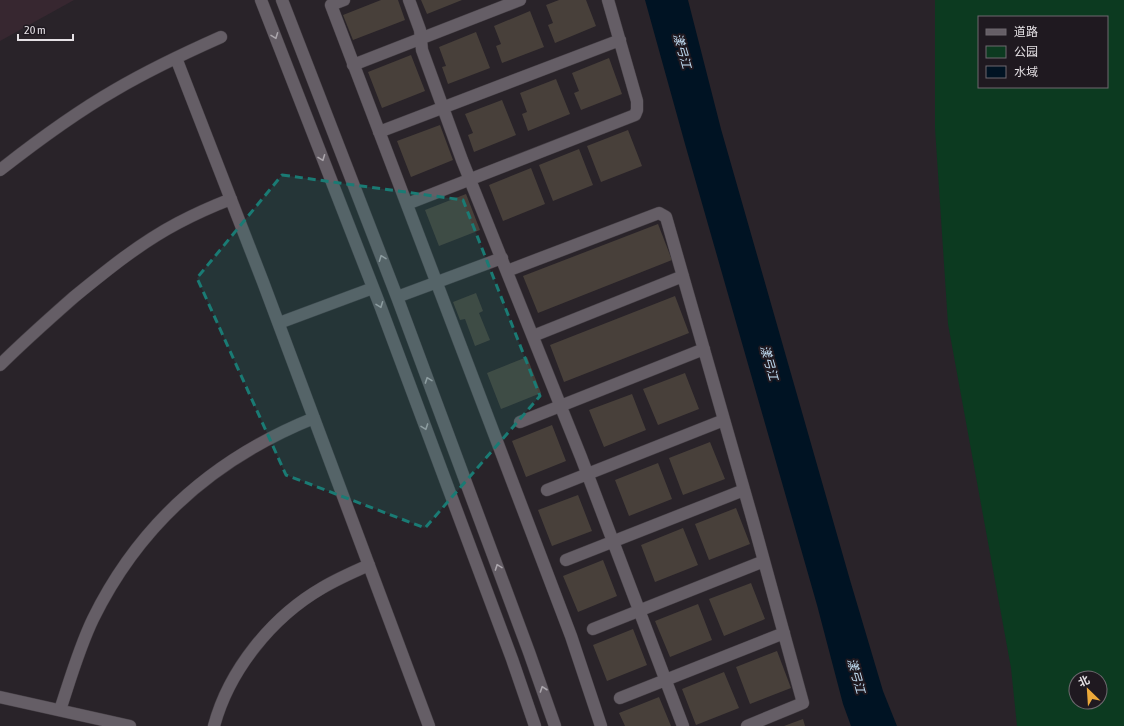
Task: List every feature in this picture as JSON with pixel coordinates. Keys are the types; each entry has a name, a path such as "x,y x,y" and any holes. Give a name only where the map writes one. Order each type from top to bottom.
{"street":[{"path":"261,0 373,288 506,644 535,726"},
{"path":"282,0 398,297 555,726"},
{"path":"344,0 331,5 571,636 602,726"},
{"path":"409,0 420,30 422,50 443,108 588,474 683,726"},
{"path":"353,64 520,0"},
{"path":"406,204 635,115 637,110 637,100 608,0"},
{"path":"0,170 32,145 96,102 176,58 221,37"},
{"path":"379,132 620,40"},
{"path":"176,58 279,323 429,726"},
{"path":"0,365 51,317 128,254 178,223 231,199"},
{"path":"507,271 659,213 666,217 803,703 747,726"},
{"path":"398,297 502,258"},
{"path":"533,336 683,276"},
{"path":"279,323 373,288"},
{"path":"520,422 704,349"},
{"path":"60,710 80,650 93,619 127,562 166,514 210,475 234,458 286,429 314,418"},
{"path":"547,490 724,420"},
{"path":"566,560 744,490"},
{"path":"593,628 764,561"},
{"path":"214,726 234,678 262,639 280,620 321,588 345,575 369,565"},
{"path":"620,698 784,633"},
{"path":"0,697 130,726"}],"highlighted area":[{"path":"282,175 463,200 540,396 425,528 286,475 197,278"}],"shaded area":[{"path":"0,0 74,0 0,41"}],"green space":[{"path":"935,0 1124,0 1124,726 1017,726 1011,668 948,324 935,128"}],"water":[{"name":"漾弓江","path":"645,0 688,0 721,129 850,580 883,691 897,726 851,726 843,704 817,605"}],"building":[{"path":"381,0 398,0 405,20 353,40 343,15"},
{"path":"421,0 462,0 427,14"},
{"path":"559,0 586,0 596,26 555,43 548,25 553,23 546,5"},
{"path":"530,11 544,47 502,63 496,46 501,44 494,26"},
{"path":"476,32 490,68 448,84 442,67 446,66 439,47"},
{"path":"411,55 425,91 382,108 368,72"},
{"path":"609,58 622,94 581,110 574,93 579,91 572,73"},
{"path":"556,79 570,114 528,131 522,114 527,112 520,93"},
{"path":"502,100 516,135 474,152 468,135 473,133 465,114"},
{"path":"440,125 453,160 411,177 397,141"},
{"path":"628,130 642,166 601,182 587,146"},
{"path":"579,149 593,185 553,201 539,165"},
{"path":"531,168 545,204 503,221 489,185"},
{"path":"466,194 480,230 439,246 425,210"},
{"path":"658,224 672,260 538,313 523,276"},
{"path":"476,293 483,311 479,313 490,340 475,346 465,319 460,320 453,302"},
{"path":"675,296 689,333 564,382 550,345"},
{"path":"527,357 541,393 501,409 487,373"},
{"path":"685,373 699,409 658,425 643,389"},
{"path":"632,394 646,430 604,447 589,410"},
{"path":"552,425 566,461 526,477 512,441"},
{"path":"710,442 725,479 683,495 669,458"},
{"path":"658,463 672,499 629,516 615,480"},
{"path":"578,495 592,531 552,546 538,510"},
{"path":"736,508 750,544 709,560 695,524"},
{"path":"683,528 698,565 655,582 641,545"},
{"path":"603,560 617,596 578,612 563,576"},
{"path":"751,583 765,619 724,636 709,599"},
{"path":"698,604 712,640 670,657 655,621"},
{"path":"633,629 647,665 607,681 593,645"},
{"path":"777,651 791,688 750,704 736,667"},
{"path":"724,672 739,708 696,725 682,689"},
{"path":"659,697 671,726 625,726 619,713"},
{"path":"803,719 805,726 784,726"}]}
